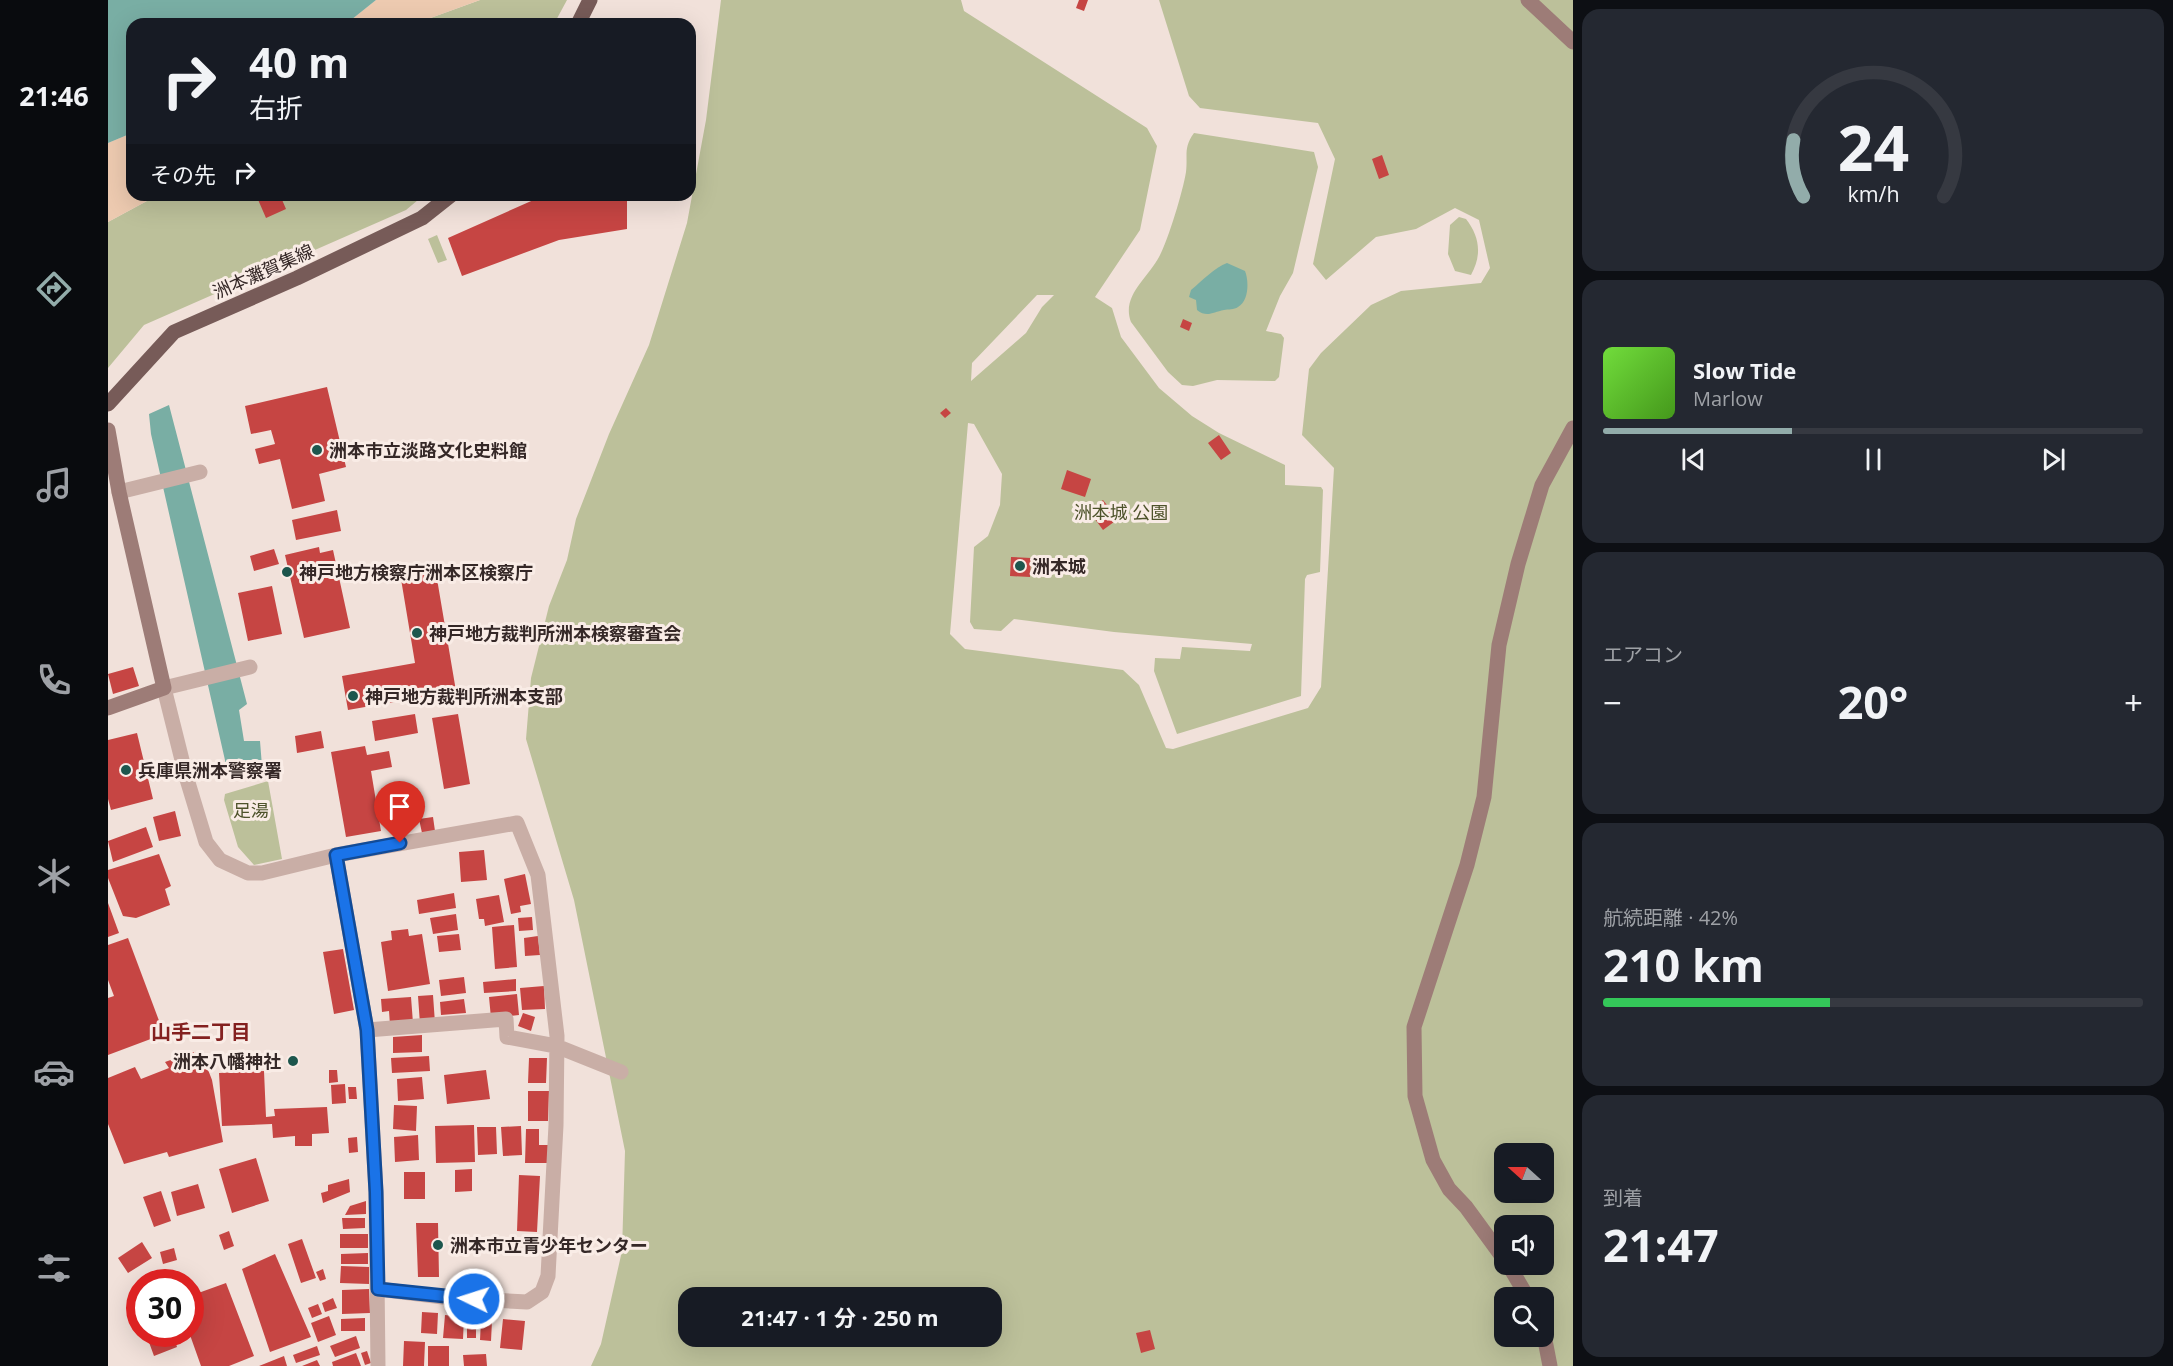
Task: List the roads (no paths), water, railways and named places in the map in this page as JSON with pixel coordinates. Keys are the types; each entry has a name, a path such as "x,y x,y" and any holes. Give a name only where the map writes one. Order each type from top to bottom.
{"main road":[{"path":"581,18 590,0"},
{"name":"洲本灘賀集線","path":"108,404 156,348 174,332 297,278 422,218 443,201"}],"street":[{"path":"1528,0 1573,42"},
{"path":"1494,1245 1466,1207 1449,1189 1433,1160 1415,1096 1414,1027 1467,865 1484,797 1499,645 1518,564 1542,485 1573,428"},
{"path":"108,430 119,492 186,776 206,842 220,860 248,873 262,873 336,855 516,823 538,875 556,1046 556,1125 548,1276 542,1292 527,1302 452,1298 378,1289"},
{"path":"119,492 200,472"},
{"path":"108,708 164,688 250,667"},
{"path":"336,855 367,1030 376,1192 378,1366"},
{"path":"367,1030 506,1019 507,1037 556,1046 621,1072"},
{"path":"1546,1347 1550,1366"}],"water":[{"path":"108,0 376,0 354,18 126,18 126,136 108,143"},
{"path":"1227,263 1245,271 1246,296 1242,304 1235,309 1204,314 1197,310 1196,300 1189,297 1191,290 1213,271"},
{"path":"169,405 247,704 239,710 244,741 260,741 262,766 247,770 227,769 151,434 149,414"}],"place":[{"name":"洲本市立淡路文化史料館","path":"317,450"},
{"name":"洲本城","path":"1020,566"},
{"name":"神戸地方検察庁洲本区検察庁","path":"287,572"},
{"name":"神戸地方裁判所洲本検察審査会","path":"417,633"},
{"name":"神戸地方裁判所洲本支部","path":"353,696"},
{"name":"兵庫県洲本警察署","path":"126,770"},
{"name":"洲本八幡神社","path":"293,1061"},
{"name":"洲本市立青少年センター","path":"438,1245"}],"district":[{"name":"山手二丁目","path":"201,1031"}],"park label":[{"name":"洲本城 公園","path":"1121,512"},
{"name":"足湯","path":"251,810"}]}
